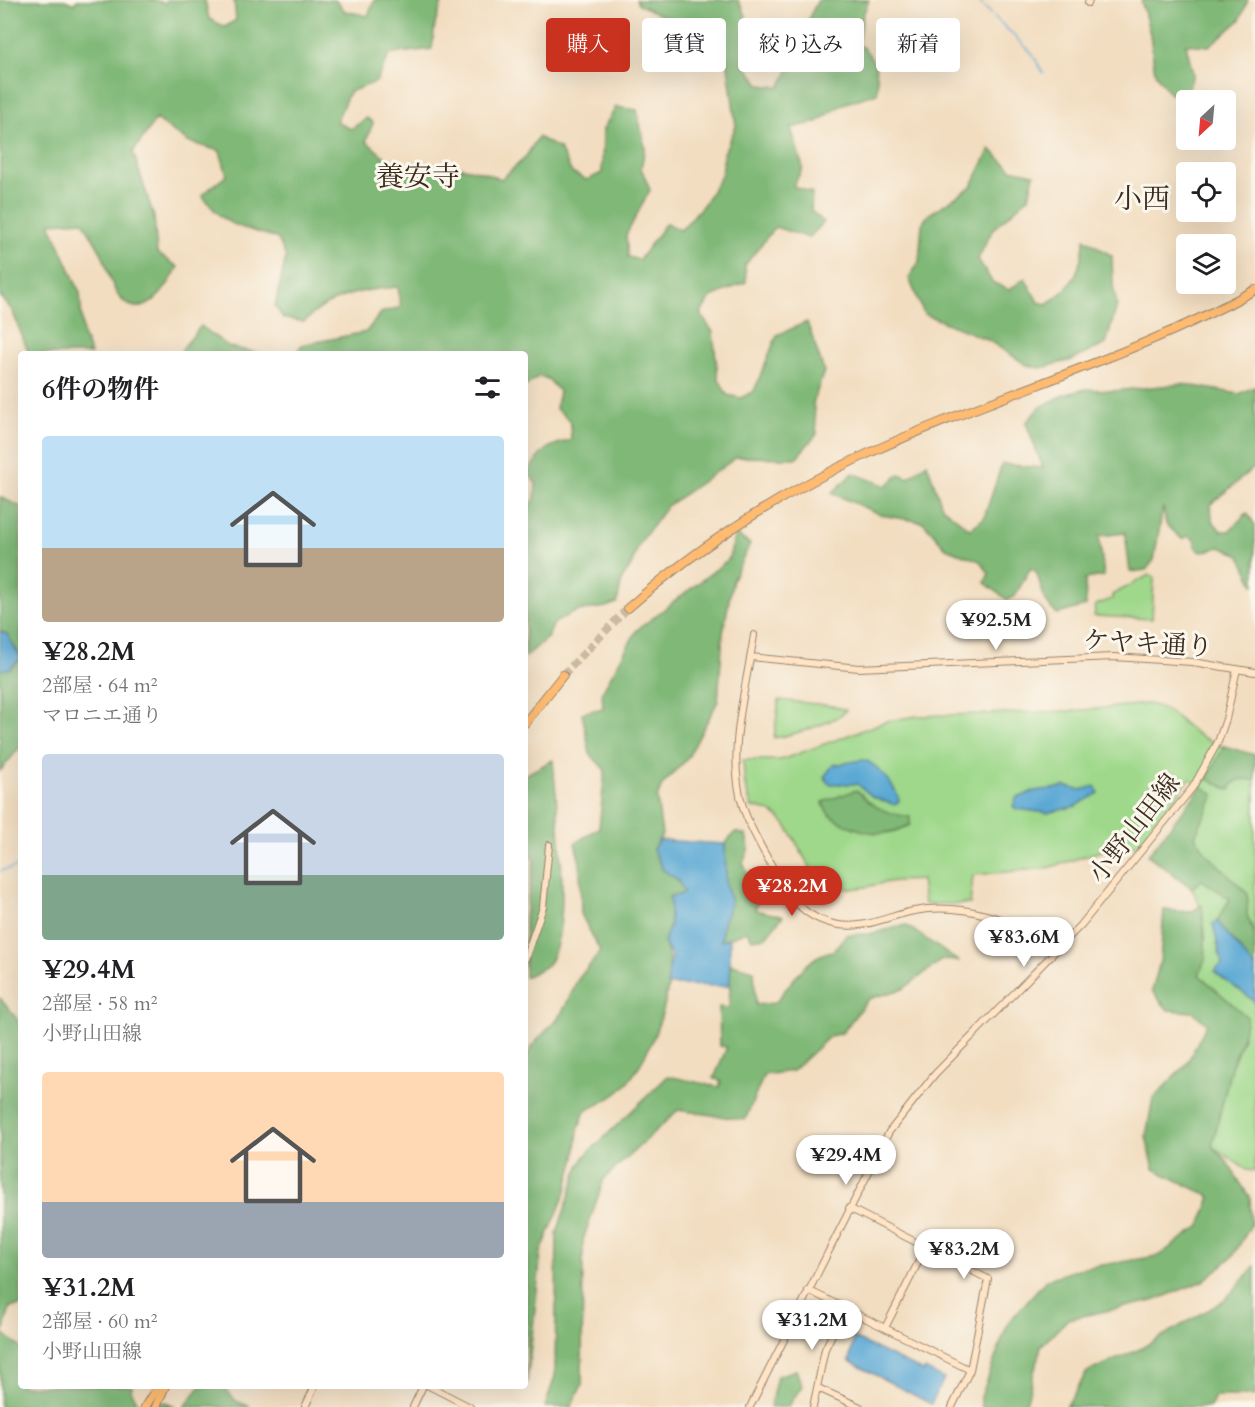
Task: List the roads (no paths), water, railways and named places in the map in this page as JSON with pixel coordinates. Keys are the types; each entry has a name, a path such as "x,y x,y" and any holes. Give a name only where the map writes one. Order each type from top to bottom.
{"highway":[{"path":"628,608 713,541 816,479 938,424 1176,328 1255,290"},
{"path":"528,719 563,675"},
{"path":"147,1407 156,1389"},
{"path":"156,1407 164,1389"}],"street":[{"path":"754,635 738,740 740,793 750,826 784,889 797,906 827,922 851,926 874,923 922,910 972,910 1005,919 1062,946"},
{"name":"ケヤキ通り","path":"751,657 859,668 1114,657 1192,662 1255,672"},
{"name":"小野山田線","path":"750,1407 889,1132 917,1094 1062,946 1111,890 1193,787 1223,727 1237,669"},
{"path":"528,950 543,907 549,845"},
{"path":"849,1208 988,1279 970,1370 952,1407"},
{"path":"885,1328 926,1247"},
{"path":"808,1290 970,1370"},
{"path":"813,1407 825,1349 845,1308"},
{"path":"818,1388 860,1407"},
{"path":"305,1407 314,1389"},
{"path":"413,1407 422,1389"},
{"path":"435,1389 470,1407"}],"water":[{"path":"0,632 7,634 18,653 18,661 9,669 0,670"},
{"path":"863,760 874,765 890,783 898,796 899,801 895,805 873,797 857,784 829,784 824,777 833,765"},
{"path":"1065,786 1080,790 1095,786 1099,793 1076,806 1048,813 1016,809 1013,806 1017,797 1033,791"},
{"path":"659,840 725,844 726,884 731,903 723,923 721,941 730,938 730,986 667,985 671,956 664,942 670,925 670,896 684,892 678,880 663,870 653,849"},
{"path":"1217,921 1255,968 1255,1002 1214,971 1222,964 1213,924"},
{"path":"854,1338 924,1372 925,1369 944,1379 931,1404 849,1361"}],"waterway":[{"path":"977,0 1032,53 1043,73"},
{"path":"0,871 18,867"}],"tunnel":[{"path":"563,675 628,608"}],"district":[{"name":"養安寺","path":"418,176"},
{"name":"小西","path":"1142,198"}]}
